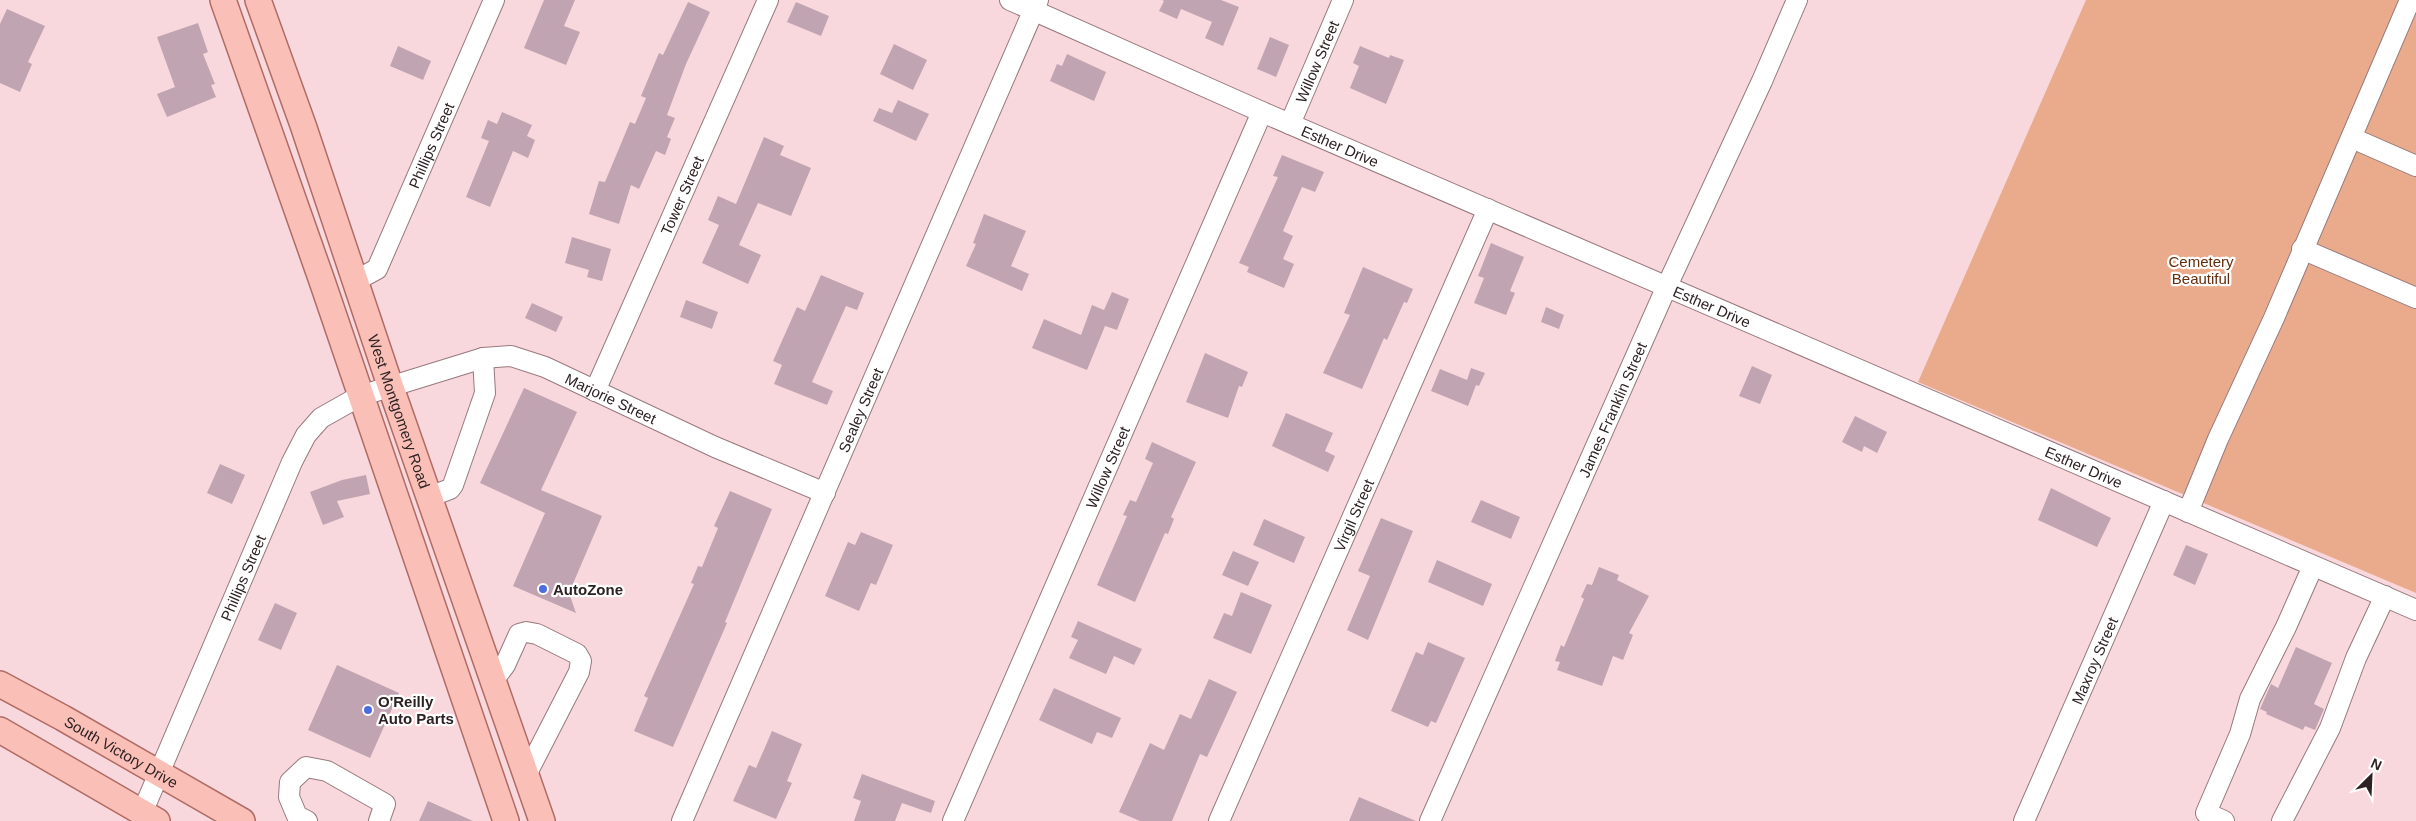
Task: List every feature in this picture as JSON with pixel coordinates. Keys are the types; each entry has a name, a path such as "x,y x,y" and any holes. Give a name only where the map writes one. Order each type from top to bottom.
{"main road":[{"name":"West Montgomery Road","path":"223,0 506,821"},
{"name":"West Montgomery Road","path":"258,0 303,125 492,682 542,821"},
{"path":"271,138 303,125"},
{"path":"461,689 492,682"},
{"name":"South Victory Drive","path":"0,684 242,821"},
{"path":"0,730 150,817"}],"street":[{"name":"Phillips Street","path":"355,281 377,269 494,0"},
{"name":"Tower Street","path":"595,391 768,0"},
{"name":"Esther Drive","path":"1010,0 1036,5 1262,112 2416,610"},
{"name":"Willow Street","path":"1290,124 1343,0"},
{"name":"James Franklin Street","path":"1430,821 1667,286 1797,0"},
{"path":"2188,512 2352,138 2410,0"},
{"name":"Sealey Street","path":"682,821 1036,5"},
{"name":"Willow Street","path":"953,821 1262,112"},
{"path":"2352,138 2416,166"},
{"name":"Virgil Street","path":"1220,821 1488,210"},
{"path":"2302,249 2416,298"},
{"name":"Marjorie Street","path":"390,385 483,358 511,356 545,367 715,447 825,493"},
{"path":"429,497 450,489 453,485 485,392 483,358"},
{"name":"Phillips Street","path":"150,817 159,773 288,471 306,435 321,418 360,396 390,385"},
{"name":"Maxroy Street","path":"2024,821 2164,501"},
{"path":"2224,821 2206,813 2240,734 2250,699 2286,627 2313,566"},
{"path":"2282,821 2330,728 2353,667 2385,596"},
{"path":"492,682 505,664 519,634 526,632 537,634 577,654 581,661 579,672 526,775"},
{"path":"307,821 297,816 289,797 290,782 306,768 328,771 385,804 379,821"}],"green space":[{"name":"Cemetery Beautiful","path":"2086,0 2416,0 2416,593 1918,382"}],"building":[{"path":"544,0 575,0 564,26 580,32 566,65 524,48"},
{"path":"1162,0 1221,0 1239,7 1223,46 1205,38 1212,22 1181,9 1177,19 1159,11 1164,1"},
{"path":"688,2 710,12 686,64 667,115 675,118 667,137 671,139 665,155 656,151 639,189 631,185 619,224 589,214 599,181 605,182 630,122 635,124 646,98 641,96 659,53 663,55"},
{"path":"796,2 829,16 821,36 787,22"},
{"path":"7,9 45,26 28,62 32,64 20,92 0,83 0,24"},
{"path":"198,23 208,52 203,54 215,84 211,85 216,97 167,117 157,94 175,87 157,37"},
{"path":"1270,37 1289,45 1276,77 1257,69"},
{"path":"894,44 927,60 913,90 880,74"},
{"path":"398,46 431,61 423,80 390,66"},
{"path":"1360,46 1389,58 1390,55 1404,60 1386,104 1350,88 1359,66 1353,63"},
{"path":"1067,54 1106,72 1094,101 1050,81 1057,64 1062,66"},
{"path":"898,100 929,114 916,141 873,121 879,108 892,113"},
{"path":"502,112 532,125 527,136 535,140 528,158 513,151 490,207 466,197 489,141 481,138 488,120 497,124"},
{"path":"764,137 784,146 780,155 811,168 791,216 758,203 739,245 761,255 748,284 702,263 719,225 708,220 718,196 736,204"},
{"path":"1282,155 1324,172 1315,192 1302,187 1283,231 1293,236 1283,259 1294,264 1284,288 1247,272 1249,267 1239,263 1278,177 1273,176"},
{"path":"984,214 1026,231 1011,266 1029,274 1022,291 966,266 976,244 973,243"},
{"path":"572,237 611,249 602,281 587,277 589,270 565,263"},
{"path":"1491,243 1524,257 1510,291 1515,293 1506,315 1474,303 1484,278 1478,276"},
{"path":"1363,267 1413,289 1407,303 1404,302 1387,340 1384,338 1362,389 1323,373 1350,315 1344,313"},
{"path":"821,275 864,293 857,310 846,306 812,382 833,391 827,405 774,384 782,365 773,361 797,307 805,311"},
{"path":"1112,292 1129,299 1117,330 1105,326 1087,370 1032,348 1044,319 1081,335 1092,305 1104,310"},
{"path":"686,300 718,312 712,329 680,317"},
{"path":"532,303 563,317 556,332 525,318"},
{"path":"1546,307 1564,315 1559,329 1541,322"},
{"path":"1205,353 1248,372 1242,387 1239,386 1228,418 1186,402"},
{"path":"1752,366 1772,375 1760,404 1739,396"},
{"path":"1471,368 1485,373 1479,386 1476,385 1468,406 1431,391 1440,369 1467,380"},
{"path":"524,388 577,412 541,490 602,516 569,593 576,613 513,586 545,513 480,483"},
{"path":"1286,413 1333,433 1325,451 1335,456 1328,472 1272,446"},
{"path":"1855,416 1887,432 1877,453 1864,446 1862,452 1842,442"},
{"path":"1152,442 1196,462 1171,517 1174,519 1168,534 1165,533 1135,602 1097,585 1127,516 1123,515 1130,500 1136,502 1153,463 1145,459"},
{"path":"220,464 245,475 232,504 207,493"},
{"path":"366,475 370,494 337,501 344,517 323,525 310,492 342,480"},
{"path":"2051,488 2111,518 2097,547 2038,520"},
{"path":"730,491 772,509 725,622 727,623 673,747 634,731 648,698 644,696 694,584 691,583 698,566 702,567 718,528 714,526"},
{"path":"1481,500 1520,517 1511,539 1471,522"},
{"path":"1381,518 1413,531 1368,640 1347,630 1370,576 1358,571"},
{"path":"1264,519 1305,537 1294,563 1253,545"},
{"path":"861,532 893,545 876,585 871,583 859,611 825,596 848,542 855,545"},
{"path":"2186,545 2208,554 2195,585 2173,575"},
{"path":"1233,551 1259,562 1248,586 1222,575"},
{"path":"1437,560 1492,584 1483,606 1428,582"},
{"path":"1599,567 1619,575 1617,580 1649,596 1629,633 1633,635 1623,660 1613,656 1602,686 1557,670 1560,662 1555,661 1561,645 1564,647 1584,599 1581,597 1587,584 1592,585"},
{"path":"1241,592 1272,605 1251,654 1213,638 1224,613 1232,616"},
{"path":"275,603 297,613 281,650 258,640"},
{"path":"1078,621 1142,649 1134,665 1114,656 1106,674 1069,658 1078,640 1071,637"},
{"path":"1428,642 1465,658 1436,723 1431,721 1428,727 1391,711 1416,652 1423,655"},
{"path":"2296,647 2332,663 2314,704 2324,709 2315,730 2305,726 2303,730 2266,714 2267,712 2260,709 2271,684 2278,688"},
{"path":"337,665 399,693 370,758 308,730"},
{"path":"1209,679 1237,692 1207,757 1200,754 1172,821 1140,821 1119,812 1150,743 1164,750 1180,714 1191,719"},
{"path":"1054,688 1121,718 1112,738 1097,732 1092,744 1039,720"},
{"path":"772,731 802,744 787,781 792,783 776,819 733,801 749,765 756,768"},
{"path":"862,774 935,801 931,813 902,803 895,821 854,821 861,801 853,798"},
{"path":"1359,797 1416,821 1349,821"},
{"path":"428,801 473,821 419,821"}],"place":[{"name":"AutoZone","path":"543,589"},
{"name":"O'Reilly Auto Parts","path":"368,710"}]}
